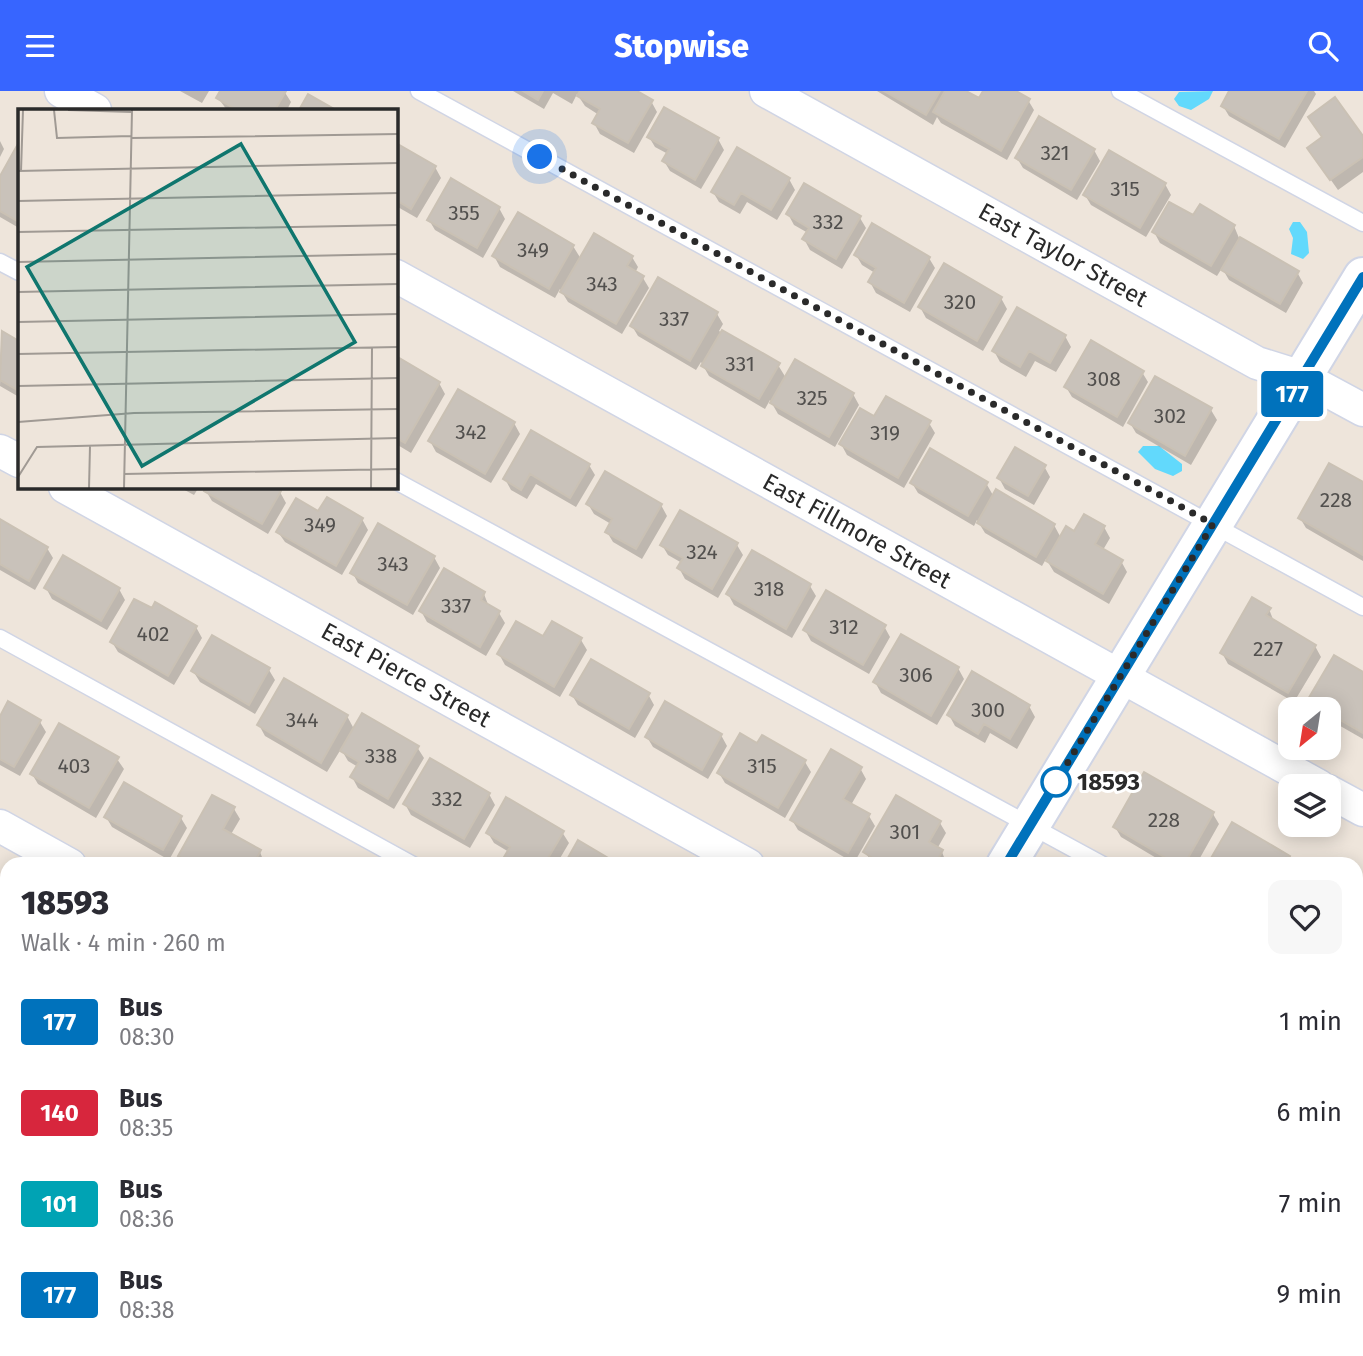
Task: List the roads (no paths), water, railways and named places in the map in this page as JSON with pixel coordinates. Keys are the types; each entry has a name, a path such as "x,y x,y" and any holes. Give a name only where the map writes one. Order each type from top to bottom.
{"street":[{"path":"61,91 94,109"},
{"name":"East Taylor Street","path":"766,91 1256,363 1302,377 1363,410"},
{"name":"East Fillmore Street","path":"397,277 1297,774"},
{"path":"1011,857 1363,277"},
{"path":"0,451 18,460"},
{"name":"East Pierce Street","path":"67,488 734,857"},
{"path":"1341,798 1363,810"},
{"path":"0,826 56,857"}],"lane":[{"path":"419,91 1363,607"},
{"path":"1120,91 1363,223"},
{"path":"0,262 18,271"},
{"path":"397,482 1089,857"},
{"path":"0,638 397,857"}],"water":[{"path":"1213,91 1209,99 1191,110 1179,106 1174,99 1179,92"},
{"path":"1293,222 1300,222 1307,232 1309,253 1303,259 1291,254 1293,238 1289,229"},
{"path":"1143,446 1159,446 1182,464 1182,471 1173,476 1155,469 1138,452"}],"place":[{"name":"18593","path":"1056,782"}]}
